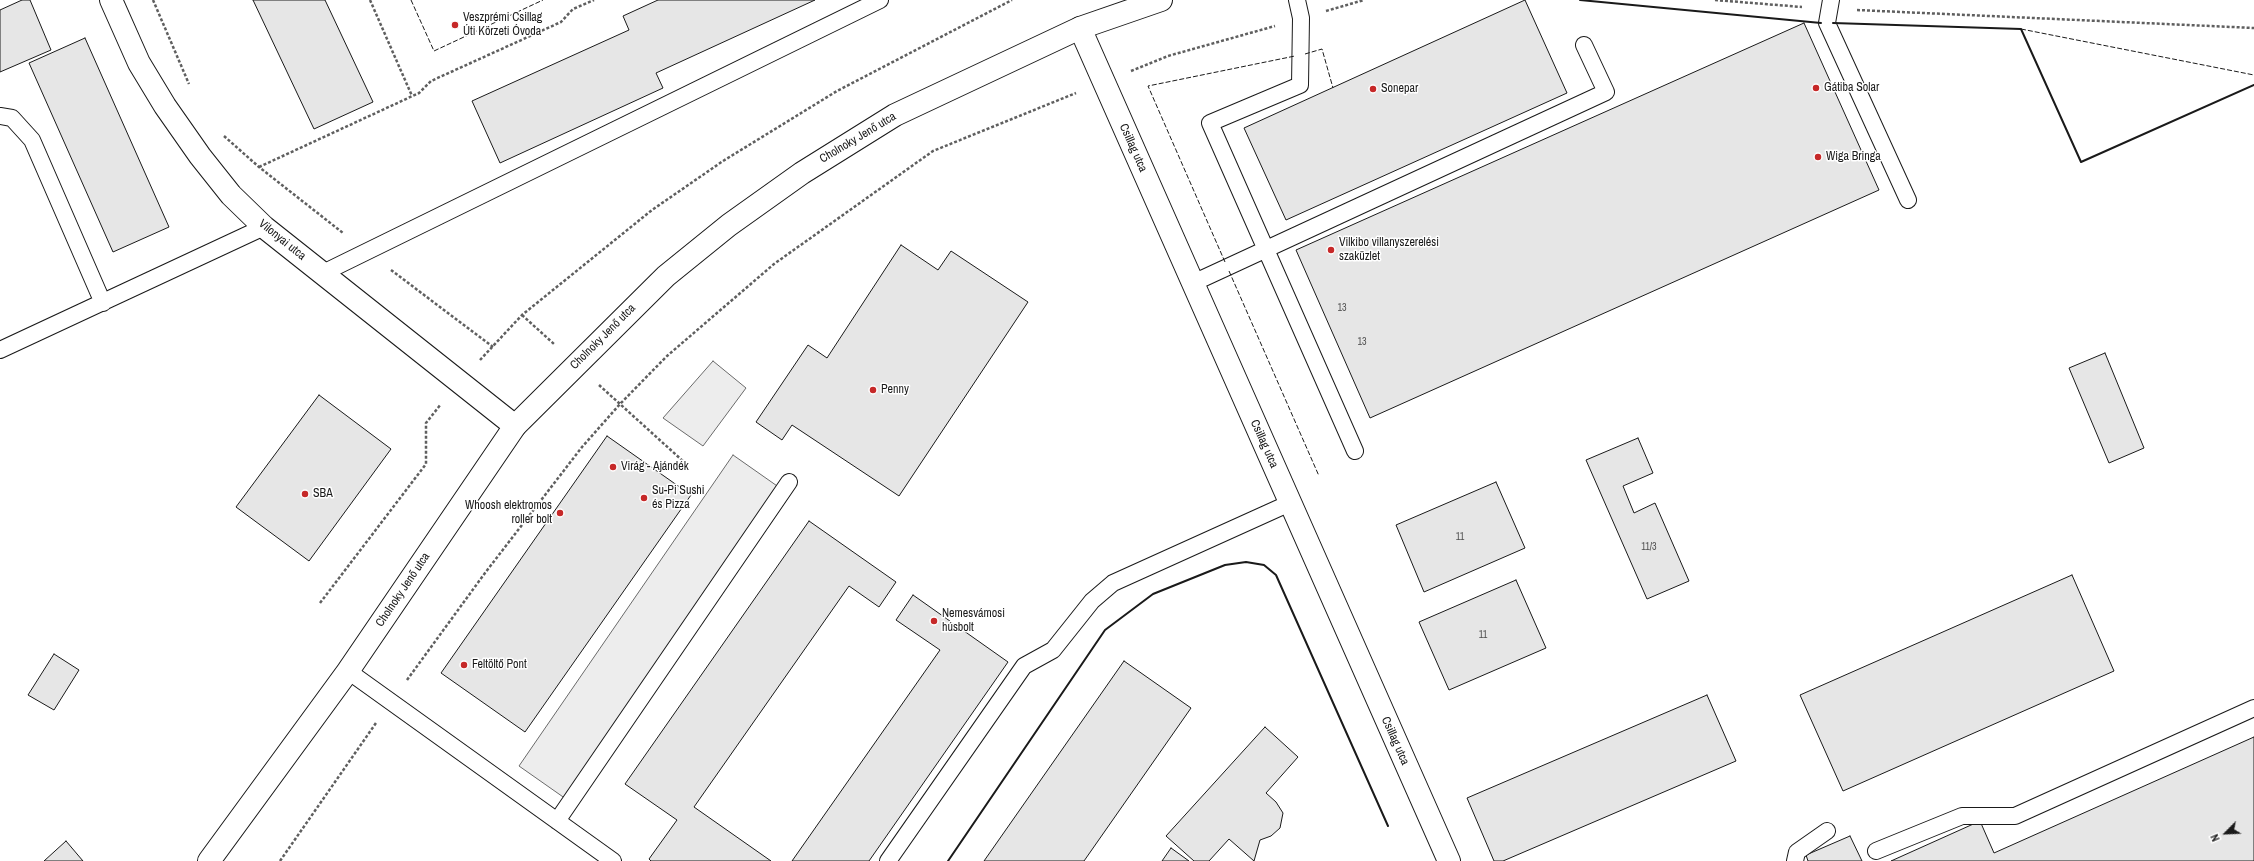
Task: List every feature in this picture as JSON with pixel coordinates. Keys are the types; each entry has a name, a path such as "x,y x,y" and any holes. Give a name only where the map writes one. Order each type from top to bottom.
{"street":[{"name":"Vilonyai utca","path":"111,0 139,63 165,106 200,156 232,194 264,227 461,381 515,426"},
{"name":"Cholnoky Jenő utca","path":"209,861 348,671 515,426 666,276 729,225 802,173 895,115 1080,28 1161,0"},
{"name":"Csillag utca","path":"1080,28 1449,861"}],"lane":[{"path":"323,274 880,0"},
{"path":"1297,0 1301,18 1300,85 1210,123 1355,451"},
{"path":"1830,5 1827,23 1908,200"},
{"path":"1193,283 1606,92 1584,45"},
{"path":"0,116 12,118 32,140 103,303"},
{"path":"0,350 264,227"},
{"path":"557,821 789,482"},
{"path":"888,861 1024,666 1053,650 1092,600 1113,583 1290,502"},
{"path":"348,671 613,861"},
{"path":"1876,851 1962,816 2015,816 2254,708"},
{"path":"1795,861 1797,852 1827,831"}],"path":[{"path":"153,0 190,86"},
{"path":"370,0 412,96"},
{"path":"259,168 419,93 430,81 562,22 573,9 594,0"},
{"path":"320,603 426,464 426,422 461,381 522,315 652,210 723,161 837,91 1012,0"},
{"path":"280,861 391,702 490,566 582,447 620,404 667,356 774,264 933,151 1168,56 1364,0"},
{"path":"1716,0 2254,28"},
{"path":"218,130 259,168 493,347"},
{"path":"522,315 684,462"}],"shaded area":[{"path":"713,361 746,388 703,446 663,418"},
{"path":"733,455 790,495 576,806 519,766"}],"building":[{"path":"22,0 30,0 51,50 0,72 0,10"},
{"path":"253,0 325,0 373,102 314,129"},
{"path":"658,0 815,0 656,73 663,88 500,163 472,101 629,30 623,16"},
{"path":"1525,0 1567,93 1286,220 1244,128"},
{"path":"1804,23 1879,190 1370,418 1296,250"},
{"path":"85,38 169,227 113,252 29,63"},
{"name":"Penny","path":"901,245 938,270 951,251 1028,302 899,496 792,425 782,440 756,422 808,345 827,358"},
{"path":"2105,353 2144,448 2109,463 2069,368"},
{"path":"319,395 391,449 309,561 236,507"},
{"path":"607,436 691,495 525,732 441,673"},
{"path":"1638,438 1653,473 1623,486 1634,513 1655,503 1689,581 1647,599 1586,460"},
{"path":"1496,482 1525,548 1424,592 1396,525"},
{"path":"809,521 896,582 879,607 849,586 694,807 771,861 651,861 649,859 677,820 625,784"},
{"path":"2072,575 2114,671 1843,791 1800,695"},
{"path":"1516,580 1546,648 1449,690 1419,622"},
{"path":"913,595 1008,662 869,861 792,861 940,650 896,620"},
{"path":"54,654 79,670 54,710 28,695"},
{"path":"1124,661 1191,708 1084,861 984,861"},
{"path":"1707,695 1736,761 1503,861 1494,861 1467,798"},
{"path":"1265,727 1298,757 1266,793 1276,802 1283,813 1280,828 1271,836 1260,840 1254,861 1229,839 1209,861 1194,861 1166,836"},
{"path":"2254,737 2254,861 1891,861 1980,821 1994,853"},
{"path":"1850,836 1862,861 1808,861 1806,855"},
{"path":"66,841 83,861 44,861"},
{"path":"1171,848 1189,861 1162,861"}],"fence":[{"path":"411,0 434,51 543,0"},
{"path":"2021,29 2254,75"},
{"path":"1305,54 1322,49 1333,88"},
{"path":"1225,262 1148,86 1295,56"},
{"path":"1229,271 1319,476"}],"wall":[{"path":"1580,0 1821,23"},
{"path":"1833,23 2021,29 2081,162 2254,85"},
{"path":"948,861 1105,630 1153,594 1225,565 1246,562 1264,565 1276,575 1388,826"}],"place":[{"name":"Veszprémi Csillag Úti Körzeti Óvoda","path":"455,25"},
{"name":"Gátiba Solar","path":"1816,88"},
{"name":"Sonepar","path":"1373,89"},
{"name":"Wiga Bringa","path":"1818,157"},
{"name":"Vilkibo villanyszerelési szaküzlet","path":"1331,250"},
{"name":"Penny","path":"873,390"},
{"name":"Virág - Ajándék","path":"613,467"},
{"name":"SBA","path":"305,494"},
{"name":"Su-Pi Sushi és Pizza","path":"644,498"},
{"name":"Whoosh elektromos roller bolt","path":"560,513"},
{"name":"Nemesvámosi húsbolt","path":"934,621"},
{"name":"Feltöltő Pont","path":"464,665"}]}
